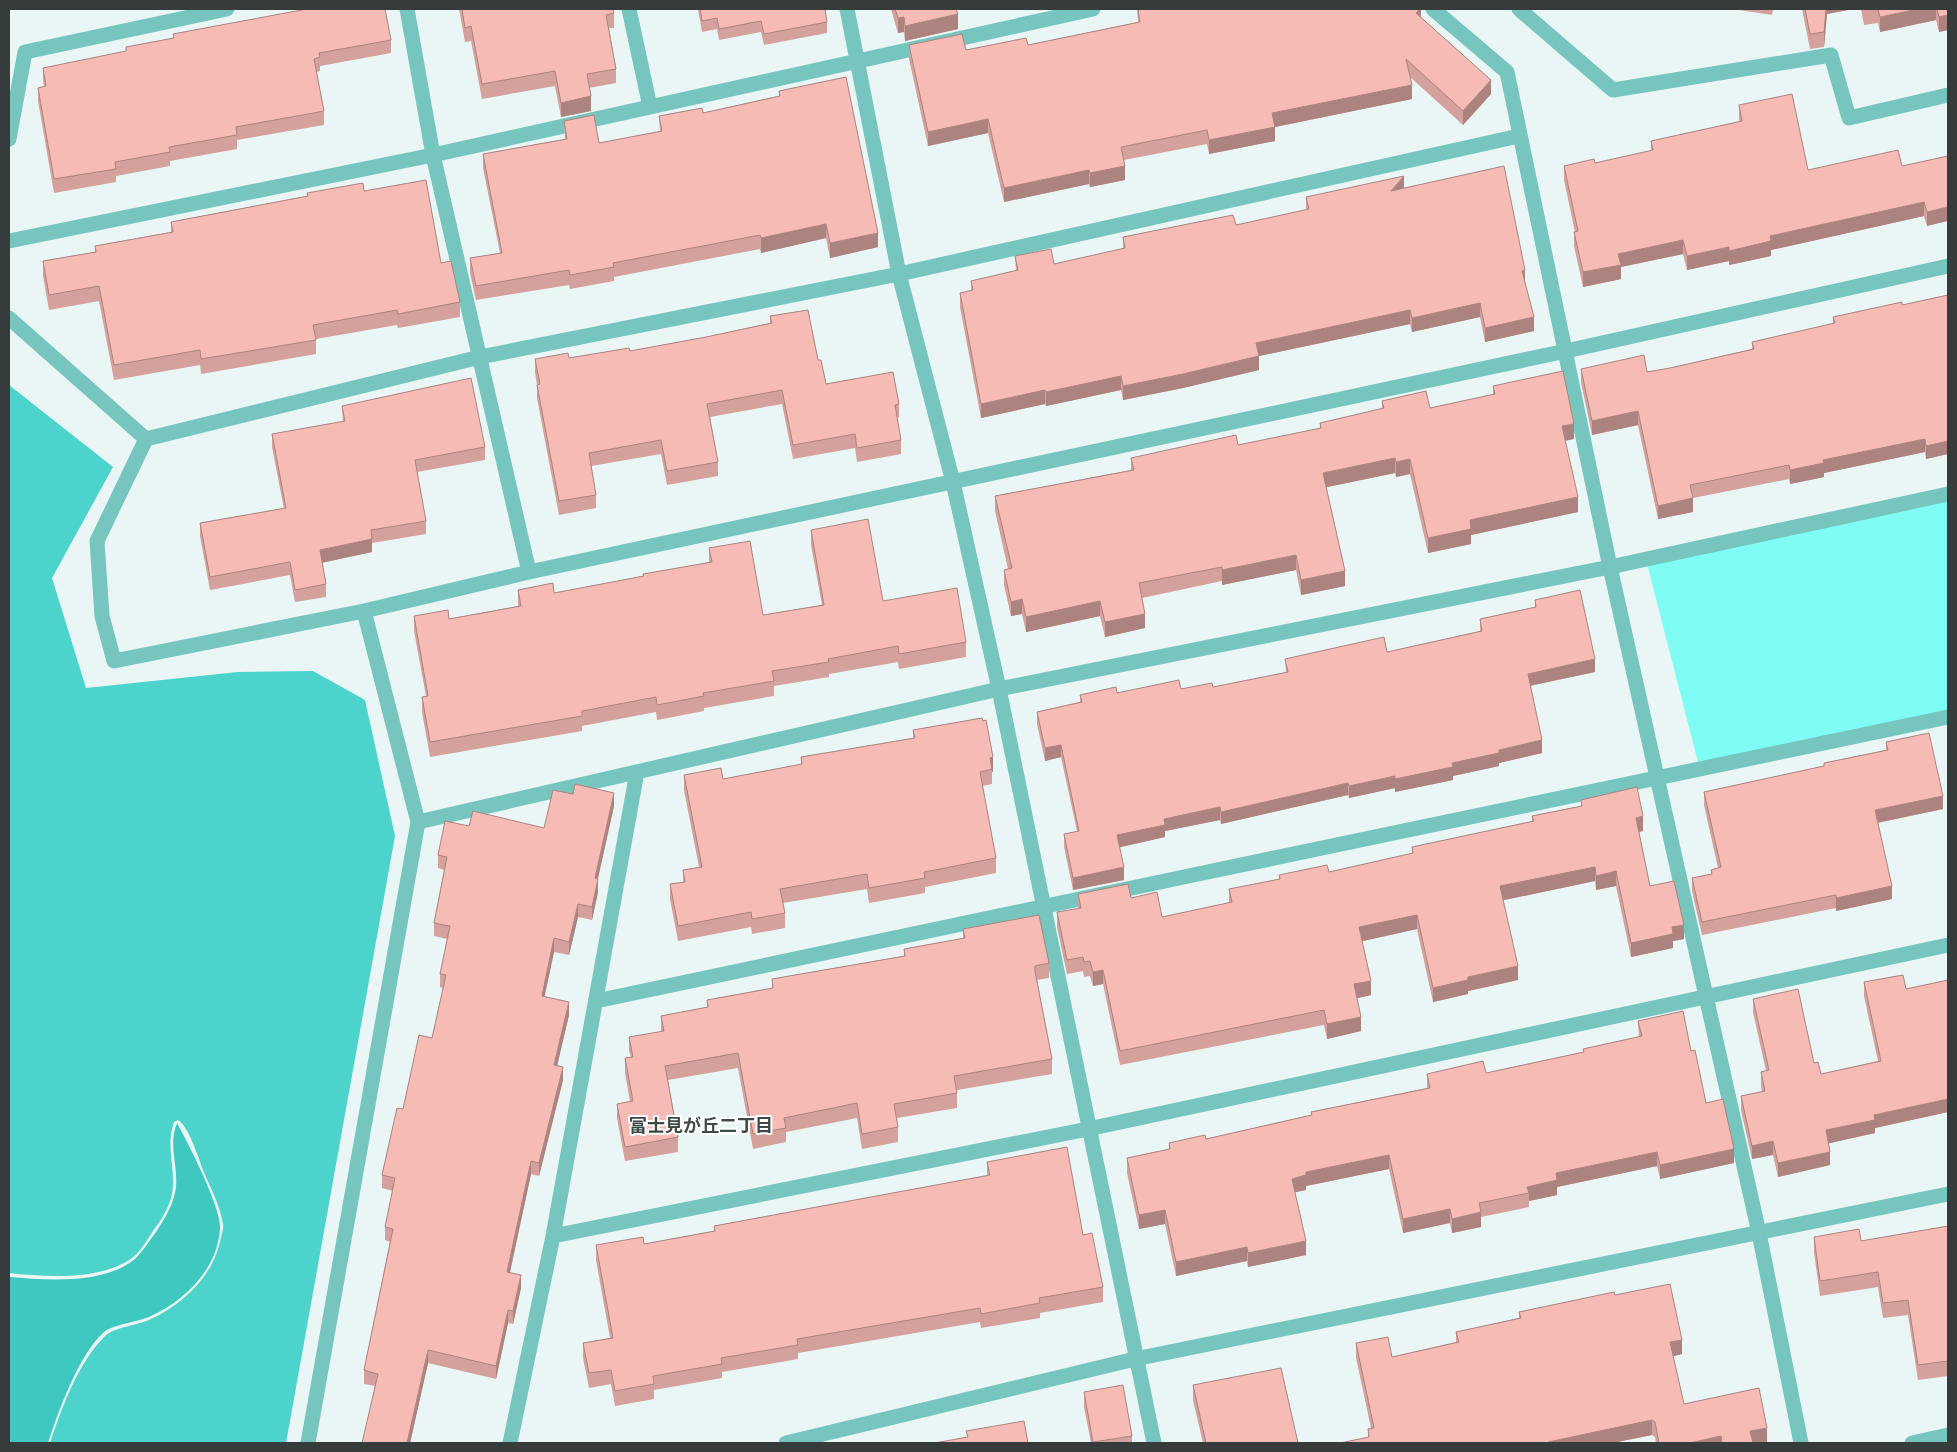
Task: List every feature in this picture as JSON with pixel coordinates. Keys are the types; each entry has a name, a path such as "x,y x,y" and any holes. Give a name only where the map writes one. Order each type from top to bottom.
{"street":[{"path":"9,139 25,52 227,9"},
{"path":"407,9 433,156 529,572"},
{"path":"630,9 650,107"},
{"path":"847,9 899,274 952,482 999,689 1135,1360 1154,1443"},
{"path":"9,241 433,156 1093,9"},
{"path":"1433,9 1507,72 1610,567 1759,1233 1801,1443"},
{"path":"1519,9 1613,90 1831,55 1848,118 1948,95"},
{"path":"146,440 480,357 899,274 1519,136"},
{"path":"146,440 97,541 102,616 114,661 364,611 529,572 1566,351 1948,266"},
{"path":"9,318 146,440"},
{"path":"418,822 999,689 1610,567 1948,494"},
{"path":"308,1443 418,822 364,611"},
{"path":"596,1001 1043,905 1658,779 1948,717"},
{"path":"510,1443 553,1236 637,772"},
{"path":"553,1236 1088,1129 1948,945"},
{"path":"786,1443 1135,1360 1948,1194"},
{"path":"1912,1443 1948,1435"}],"shaded area":[{"path":"9,385 113,467 52,578 86,688 238,672 313,671 365,700 395,836 286,1443 50,1443 72,1386 95,1347 109,1333 151,1319 174,1306 185,1297 203,1278 210,1267 216,1255 223,1226 217,1203 193,1143 186,1128 178,1120 174,1122 171,1138 173,1186 171,1198 160,1221 144,1245 132,1258 104,1271 89,1274 40,1276 9,1273"},
{"path":"1948,494 1948,717 1700,770 1646,560"},
{"path":"177,1123 203,1175 219,1218 218,1243 207,1269 188,1292 164,1309 151,1316 108,1329 104,1332 86,1354 70,1384 48,1443 9,1443 9,1277 74,1279 91,1277 122,1267 135,1259 156,1232 166,1216 173,1199 176,1179 173,1139"}],"building":[{"path":"307,9 385,9 391,40 319,53 320,57 314,59 324,111 236,127 237,135 169,147 170,152 115,162 116,169 54,179 38,88 46,86 43,68 126,51 126,47 174,38 173,34"},
{"path":"462,9 613,9 614,13 606,15 616,69 587,74 591,96 561,103 555,71 482,84 471,26 465,28"},
{"path":"700,9 825,9 827,22 764,34 761,21 719,29 717,18 702,21"},
{"path":"895,9 956,9 958,14 905,26 904,17 898,18"},
{"path":"1138,9 1420,9 1416,13 1491,80 1463,111 1406,59 1412,85 1272,113 1275,127 1209,140 1207,130 1121,147 1125,166 1090,173 1089,170 1004,188 988,119 928,132 909,45 962,34 966,50 1026,38 1028,45 1140,22"},
{"path":"1805,9 1826,9 1824,32 1810,34"},
{"path":"1878,9 1918,9 1880,17"},
{"path":"1937,9 1948,9 1948,15 1939,17"},
{"path":"846,77 878,233 830,243 826,224 761,238 760,235 613,263 614,267 570,275 569,270 476,286 470,258 502,253 483,154 567,139 564,121 594,115 599,143 662,131 659,116 702,108 703,113 780,96 779,91"},
{"path":"1792,94 1808,170 1898,150 1902,166 1948,156 1948,207 1927,212 1924,202 1770,236 1771,241 1729,251 1729,247 1687,256 1683,240 1618,254 1621,265 1583,272 1574,232 1578,231 1564,166 1594,159 1595,163 1653,150 1651,141 1742,121 1739,105"},
{"path":"1504,166 1525,270 1522,271 1534,317 1485,328 1480,303 1412,318 1410,310 1256,343 1259,356 1183,374 1123,386 1121,376 981,404 960,293 973,290 971,281 1018,270 1015,256 1051,249 1054,264 1125,248 1123,237 1233,215 1236,225 1309,209 1306,197 1404,176 1391,191"},
{"path":"426,180 441,263 451,261 460,302 398,314 397,310 313,325 316,340 201,359 200,350 114,365 99,286 49,295 43,261 96,252 95,246 173,232 171,222 308,196 307,193 363,183 364,191"},
{"path":"1948,295 1948,441 1926,446 1925,439 1823,460 1824,463 1790,470 1789,465 1690,485 1693,498 1658,506 1638,411 1592,421 1581,369 1644,355 1647,372 1670,368 1754,349 1752,342 1835,323 1833,317 1902,302 1902,305"},
{"path":"808,310 818,360 821,360 826,384 893,372 899,404 895,405 901,440 857,448 855,434 793,445 782,390 707,404 718,462 667,471 661,440 589,453 596,495 559,501 537,385 540,384 535,359 568,353 569,358 629,348 630,351 772,323 770,316"},
{"path":"1563,371 1574,424 1562,426 1578,497 1470,520 1471,529 1428,538 1410,459 1396,462 1395,458 1323,473 1345,571 1301,580 1296,555 1222,570 1222,567 1139,583 1145,614 1105,622 1100,601 1026,617 1022,599 1011,602 1004,570 1012,568 995,496 1134,470 1131,458 1236,435 1238,445 1321,428 1320,423 1384,408 1382,401 1426,391 1430,408 1495,394 1493,386"},
{"path":"471,378 485,447 415,460 426,521 371,530 372,539 320,550 326,584 295,590 290,562 210,577 200,523 286,508 272,434 345,421 342,406"},
{"path":"868,519 883,601 957,588 966,642 899,654 898,646 828,659 829,662 772,671 774,681 703,693 704,696 657,705 656,697 582,711 582,716 430,742 422,697 428,696 414,616 448,610 449,619 521,606 518,590 553,583 554,593 644,576 643,574 712,562 709,548 750,541 763,615 824,605 811,530"},
{"path":"1580,590 1595,659 1528,674 1542,740 1499,750 1499,753 1452,763 1453,767 1395,779 1395,776 1349,786 1348,783 1221,812 1220,807 1164,819 1165,825 1117,835 1124,867 1073,878 1064,834 1079,831 1061,745 1045,748 1037,712 1082,702 1080,695 1116,687 1117,693 1179,680 1181,689 1212,683 1213,687 1288,672 1285,659 1384,637 1387,652 1482,631 1480,619 1536,607 1535,600"},
{"path":"982,718 983,721 986,720 993,757 990,758 992,769 980,772 996,858 924,872 925,878 869,888 867,874 780,889 785,913 752,919 751,912 678,926 670,884 685,882 683,870 702,867 684,775 721,768 723,779 802,764 801,757 915,738 913,730"},
{"path":"1929,733 1943,796 1875,810 1892,886 1836,898 1836,895 1702,922 1692,878 1712,874 1711,870 1721,867 1704,792 1824,766 1824,763 1888,750 1886,742"},
{"path":"575,784 614,793 595,878 598,879 592,907 578,904 569,942 554,938 542,996 569,1002 554,1065 563,1067 539,1163 531,1161 507,1272 521,1275 513,1311 508,1310 496,1366 428,1350 407,1443 362,1443 378,1374 364,1370 393,1229 385,1227 395,1178 382,1175 397,1108 403,1109 419,1035 432,1038 446,975 440,974 450,926 434,923 447,857 438,855 445,821 469,826 473,811 544,828 553,790 573,794"},
{"path":"1637,787 1643,816 1636,818 1650,886 1674,881 1684,925 1672,927 1673,934 1631,943 1616,871 1596,876 1595,867 1500,886 1518,966 1468,977 1468,980 1433,988 1417,915 1359,927 1371,981 1354,984 1361,1017 1327,1024 1324,1010 1120,1051 1103,970 1093,972 1090,961 1084,962 1083,957 1067,960 1057,912 1081,908 1078,894 1128,884 1131,898 1157,892 1162,917 1232,902 1229,889 1280,879 1279,875 1327,865 1329,872 1413,853 1412,847 1534,821 1532,816 1582,806 1581,800"},
{"path":"1039,915 1049,963 1035,966 1035,971 1052,1059 954,1076 957,1093 894,1104 898,1127 862,1134 857,1103 784,1118 786,1128 753,1134 738,1053 665,1066 678,1137 625,1147 617,1104 633,1101 625,1058 633,1057 629,1037 664,1031 661,1016 708,1007 707,1000 773,988 772,979 905,956 904,949 965,938 963,929"},
{"path":"1903,975 1906,989 1948,980 1948,1099 1874,1115 1875,1120 1826,1130 1830,1152 1778,1163 1773,1141 1752,1146 1741,1096 1765,1091 1761,1072 1769,1070 1753,999 1798,989 1814,1063 1818,1062 1821,1074 1881,1061 1864,982"},
{"path":"1683,1011 1691,1051 1695,1050 1706,1103 1723,1099 1734,1149 1660,1165 1657,1152 1556,1173 1557,1180 1527,1187 1529,1193 1479,1203 1481,1212 1452,1219 1450,1209 1403,1219 1389,1155 1306,1172 1306,1175 1292,1179 1306,1241 1248,1253 1247,1247 1176,1262 1165,1210 1139,1215 1127,1158 1170,1149 1169,1143 1205,1135 1206,1139 1312,1115 1311,1112 1430,1088 1427,1074 1483,1061 1486,1073 1584,1052 1583,1049 1642,1036 1638,1021"},
{"path":"1067,1147 1083,1235 1092,1233 1103,1287 1039,1298 1040,1303 981,1314 980,1308 797,1339 798,1345 721,1358 722,1364 653,1376 654,1384 615,1391 611,1370 589,1373 583,1343 613,1338 596,1245 643,1237 644,1244 715,1231 714,1226 990,1175 987,1162"},
{"path":"1948,1226 1948,1361 1918,1365 1908,1300 1883,1303 1878,1272 1820,1281 1814,1237 1859,1229 1861,1241"},
{"path":"1670,1284 1682,1340 1670,1342 1684,1404 1759,1388 1767,1428 1750,1431 1753,1443 1722,1443 1721,1436 1690,1443 1659,1443 1655,1422 1652,1420 1548,1443 1340,1443 1369,1437 1368,1429 1374,1428 1356,1343 1388,1337 1392,1357 1459,1342 1456,1332 1521,1318 1519,1312 1614,1292 1615,1295"},
{"path":"1281,1368 1298,1443 1206,1443 1193,1385"},
{"path":"1123,1385 1132,1436 1093,1442 1084,1392"},
{"path":"1024,1421 1028,1443 934,1443 968,1437 966,1431"}],"district":[{"name":"富士見が丘二丁目","path":"701,1126"}]}
